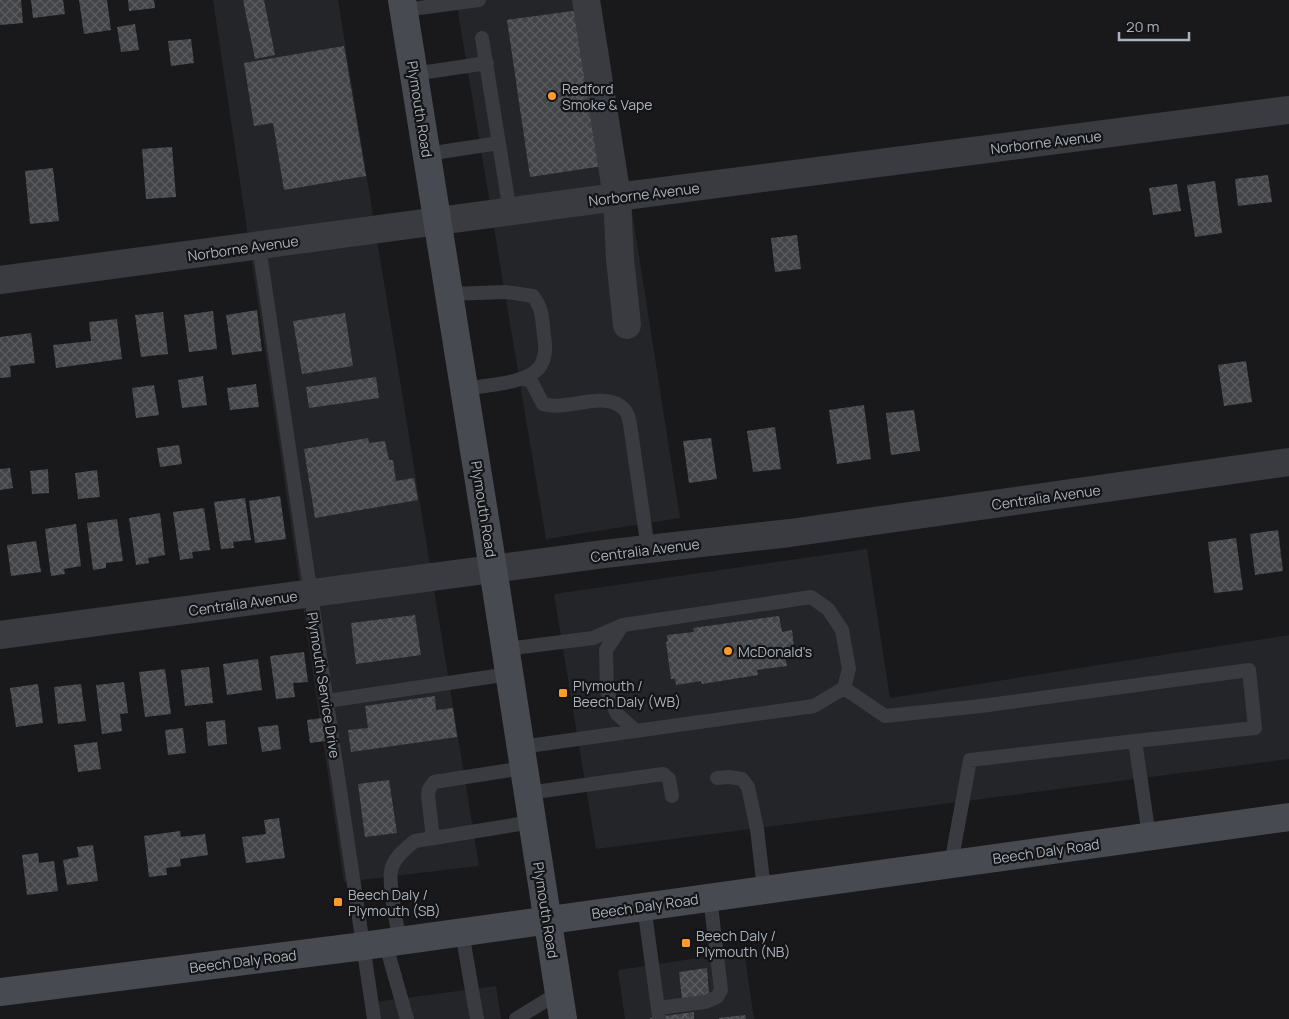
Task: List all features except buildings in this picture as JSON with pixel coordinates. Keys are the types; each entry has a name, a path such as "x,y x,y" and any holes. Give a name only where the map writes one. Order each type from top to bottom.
{"main road":[{"name":"Plymouth Road","path":"403,5 493,569 562,1019"},
{"name":"Beech Daly Road","path":"0,992 383,943 1289,817"}],"street":[{"path":"586,0 616,198 627,325"},
{"name":"Norborne Avenue","path":"0,280 1289,110"},
{"name":"Centralia Avenue","path":"0,635 493,569 790,533 1289,462"}],"lane":[{"path":"403,5 479,0"},
{"path":"482,38 510,212"},
{"path":"414,74 487,64"},
{"path":"427,154 499,143"},
{"name":"Plymouth Service Drive","path":"258,246 327,701 383,943"},
{"path":"449,294 506,292 533,296 540,306 546,347 539,369 524,379 464,389"},
{"path":"524,379 531,381 543,404 552,407 603,400 617,404 626,410 630,424 648,549"},
{"path":"327,701 507,662 593,638 623,625 811,597 828,609 842,630 849,669 844,688 814,706 636,731 524,769"},
{"path":"623,625 606,650 606,691 617,714 636,731"},
{"path":"844,688 885,716 981,706 1249,670 1255,728 970,760 951,864"},
{"path":"1135,741 1149,836"},
{"path":"433,838 428,795 429,789 434,782 524,769 663,774 669,779 672,796"},
{"path":"717,778 730,777 742,779 748,787 757,829 764,889"},
{"path":"374,1019 390,878 392,868 402,851 415,841 532,822"},
{"path":"644,906 659,1012 705,1002 717,997 721,990 710,897"},
{"path":"462,932 477,1019"},
{"path":"383,943 407,1019"},
{"path":"516,1019 558,993"}],"shaded area":[{"path":"213,0 338,0 479,866 344,882"},
{"path":"456,0 599,0 680,518 546,539"},
{"path":"867,549 890,698 1289,635 1289,759 596,849 554,594"},
{"path":"744,951 754,1019 625,1019 618,970"},
{"path":"496,986 501,1019 370,1019 367,1003"}],"place":[{"name":"Redford Smoke & Vape","path":"552,96"},
{"name":"McDonald's","path":"728,651"},
{"name":"Plymouth / Beech Daly (WB)","path":"563,693"},
{"name":"Beech Daly / Plymouth (SB)","path":"338,902"},
{"name":"Beech Daly / Plymouth (NB)","path":"686,943"}]}
